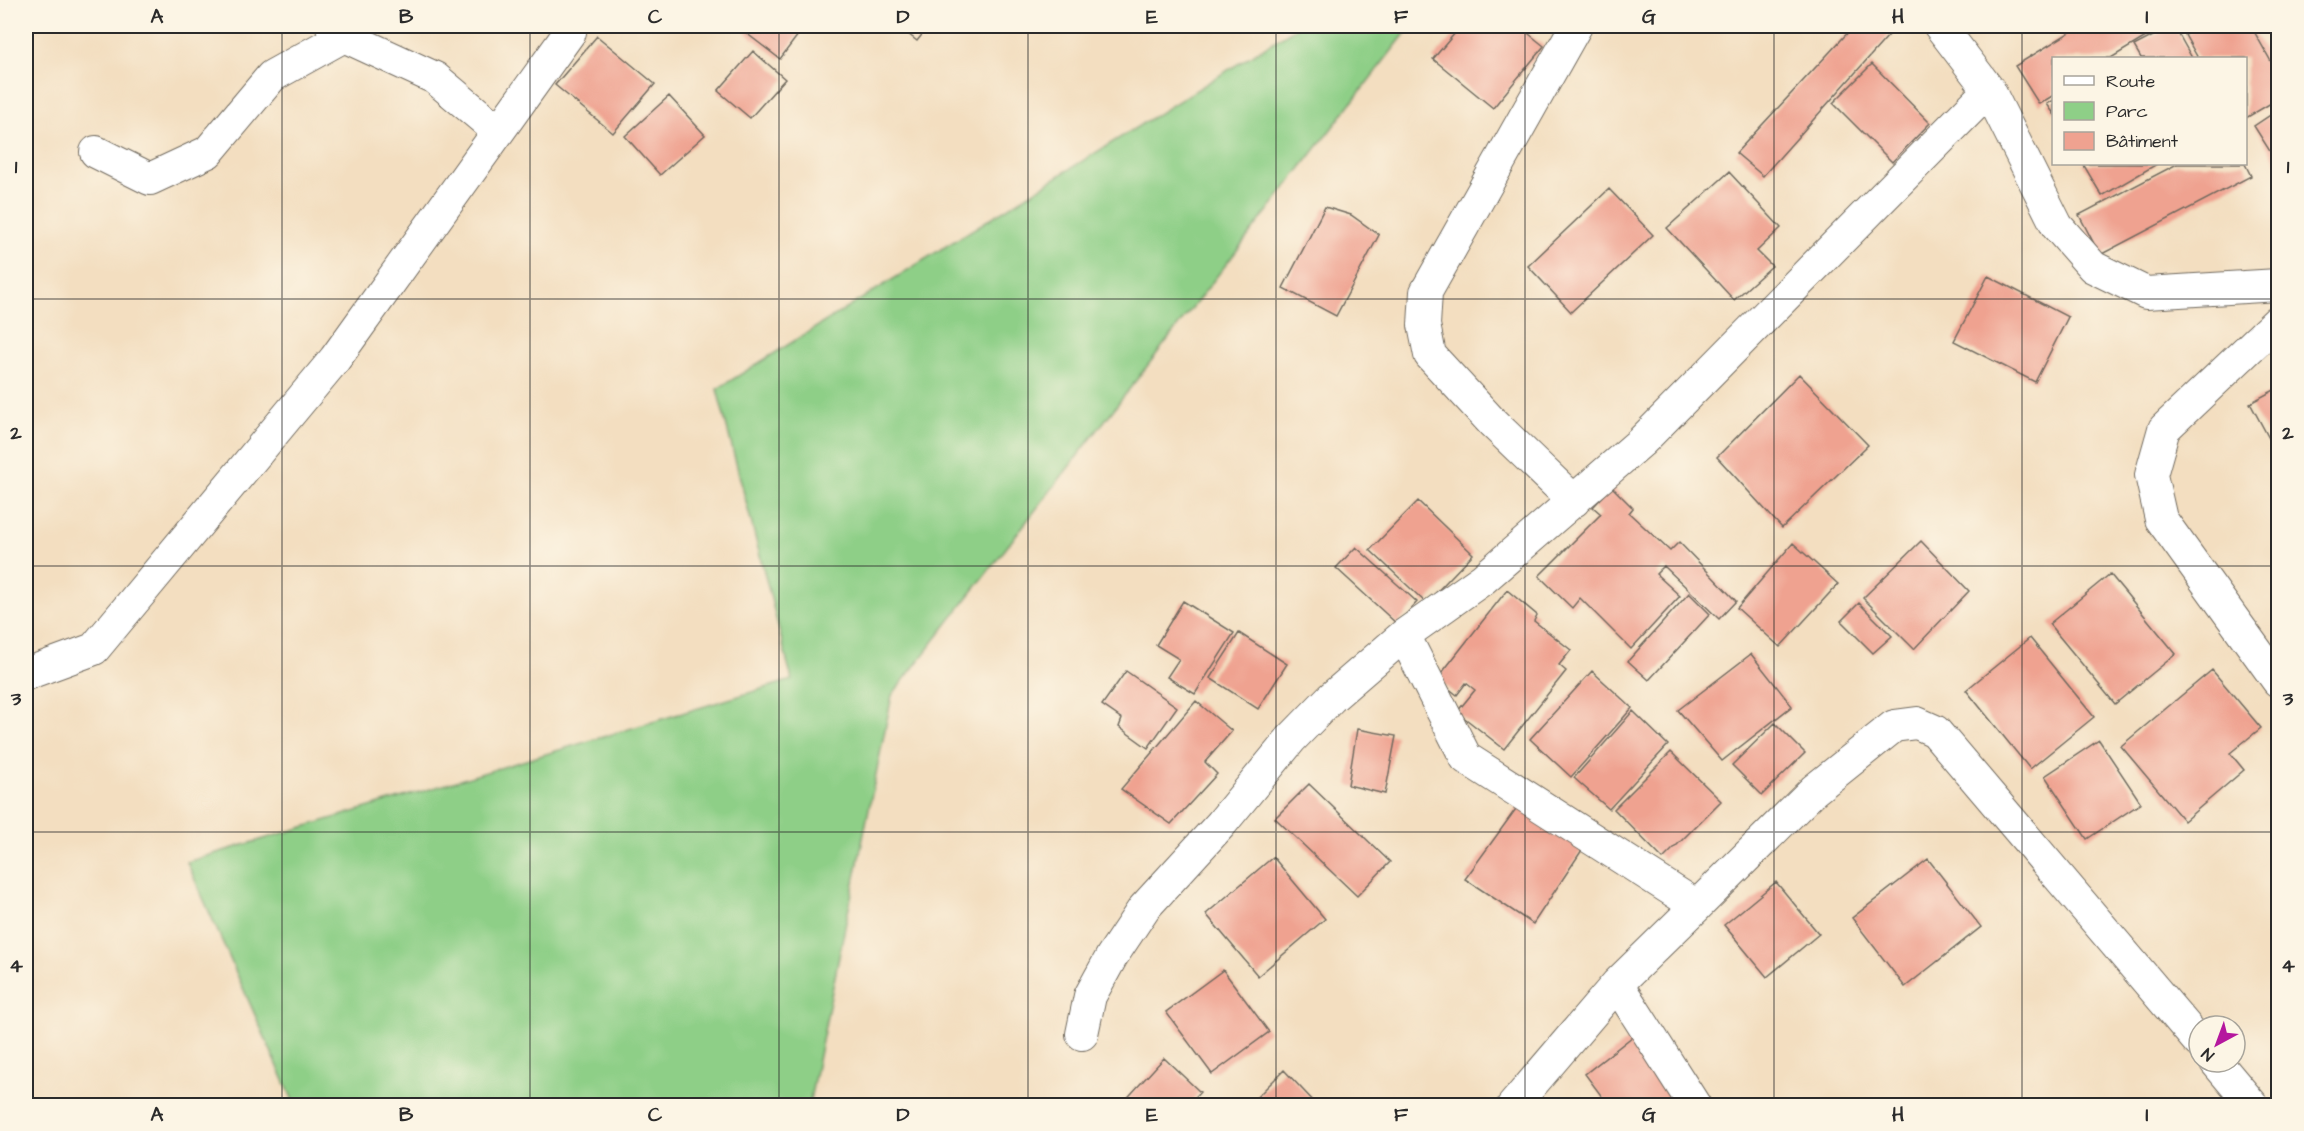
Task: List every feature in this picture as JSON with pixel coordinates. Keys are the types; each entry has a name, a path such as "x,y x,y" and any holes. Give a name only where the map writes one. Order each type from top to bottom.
{"street":[{"path":"26,674 94,649 336,359 533,85 570,32 571,26"},
{"path":"1574,501 1492,422 1430,354 1424,325 1426,292 1576,26"},
{"path":"1940,26 1989,90 2057,226 2093,267 2146,293 2278,285"},
{"path":"96,152 150,179 208,152 272,76 338,31 435,78 498,131"},
{"path":"1082,1034 1090,996 1112,956 1144,908 1221,824 1291,739 1331,698 1404,635 1483,579 1641,442 1989,90"},
{"path":"2278,321 2164,429 2151,475 2161,519 2278,681"},
{"path":"1404,635 1466,758 1697,906"},
{"path":"1513,1106 1617,984 1814,790 1894,726 1917,723 1935,731 2187,1028"},
{"path":"1617,984 1695,1106"},
{"path":"2226,1074 2253,1106"}],"green space":[{"path":"1299,26 1411,26 892,695 809,1105 295,1105 187,862 792,680 717,389"}],"building":[{"path":"737,26 794,26 801,31 780,59"},
{"path":"898,26 929,26 917,41"},
{"path":"1461,26 1519,26 1544,46 1493,108 1433,59"},
{"path":"1854,26 1897,26 1763,176 1736,153"},
{"path":"2080,26 2164,26 2113,57 2052,57 2052,96 2039,104 2015,66"},
{"path":"2174,26 2191,57 2140,57 2134,46"},
{"path":"2201,26 2251,26 2278,74 2278,99 2247,117 2247,57 2197,57 2185,35"},
{"path":"597,36 655,84 613,133 555,85"},
{"path":"753,51 785,79 750,118 718,91"},
{"path":"1872,64 1930,123 1892,162 1833,103"},
{"path":"669,96 705,135 660,175 625,136"},
{"path":"2052,101 2052,111 2047,104"},
{"path":"2278,110 2278,164 2254,126"},
{"path":"2084,165 2155,165 2102,196"},
{"path":"2175,165 2246,165 2251,176 2100,255 2079,215"},
{"path":"1729,172 1781,228 1757,251 1772,266 1734,300 1667,228"},
{"path":"1609,189 1653,235 1571,312 1528,266"},
{"path":"1325,207 1351,215 1379,235 1336,316 1283,288"},
{"path":"1988,276 2068,317 2035,382 1954,341"},
{"path":"1799,374 1868,445 1782,528 1717,457"},
{"path":"2278,388 2278,455 2250,403"},
{"path":"1612,487 1633,508 1629,513 1670,551 1679,542 1736,601 1719,619 1664,566 1656,574 1680,596 1631,649 1580,598 1572,608 1539,576 1601,514 1593,507"},
{"path":"1418,501 1473,554 1426,603 1370,550"},
{"path":"1921,541 1969,591 1914,649 1863,598"},
{"path":"1793,543 1838,584 1780,647 1737,608"},
{"path":"1356,547 1417,602 1397,624 1336,568"},
{"path":"2110,574 2176,654 2115,704 2049,624"},
{"path":"1507,590 1537,615 1534,621 1571,650 1559,665 1566,671 1504,749 1457,712 1475,690 1466,683 1457,695 1437,679"},
{"path":"1689,593 1710,614 1649,680 1628,661"},
{"path":"1183,601 1234,633 1195,694 1167,677 1179,659 1156,645"},
{"path":"1859,603 1892,636 1873,653 1841,621"},
{"path":"1239,633 1287,664 1258,709 1210,678"},
{"path":"2030,638 2094,717 2030,769 1966,690"},
{"path":"1751,654 1792,706 1722,761 1678,710"},
{"path":"2212,670 2261,728 2230,753 2244,770 2184,821 2121,746"},
{"path":"1126,671 1177,707 1148,748 1119,727 1122,719 1102,705"},
{"path":"1592,671 1632,708 1571,777 1530,739"},
{"path":"1196,701 1232,731 1205,762 1217,774 1171,824 1121,789"},
{"path":"1633,711 1668,745 1609,809 1574,778"},
{"path":"1775,723 1805,753 1762,795 1732,765"},
{"path":"1357,729 1396,736 1385,794 1348,785"},
{"path":"2099,740 2141,803 2087,839 2045,776"},
{"path":"1671,752 1721,801 1663,859 1614,809"},
{"path":"1309,784 1390,862 1357,896 1275,818"},
{"path":"1518,806 1584,847 1533,924 1465,879"},
{"path":"1273,857 1325,919 1258,976 1206,914"},
{"path":"1928,859 1981,927 1905,987 1852,918"},
{"path":"1776,882 1819,934 1767,977 1724,925"},
{"path":"1223,970 1269,1032 1212,1074 1166,1012"},
{"path":"1637,1033 1686,1092 1664,1106 1609,1106 1585,1074"},
{"path":"1164,1058 1200,1092 1187,1106 1120,1106"},
{"path":"1284,1070 1318,1106 1248,1106"}]}
